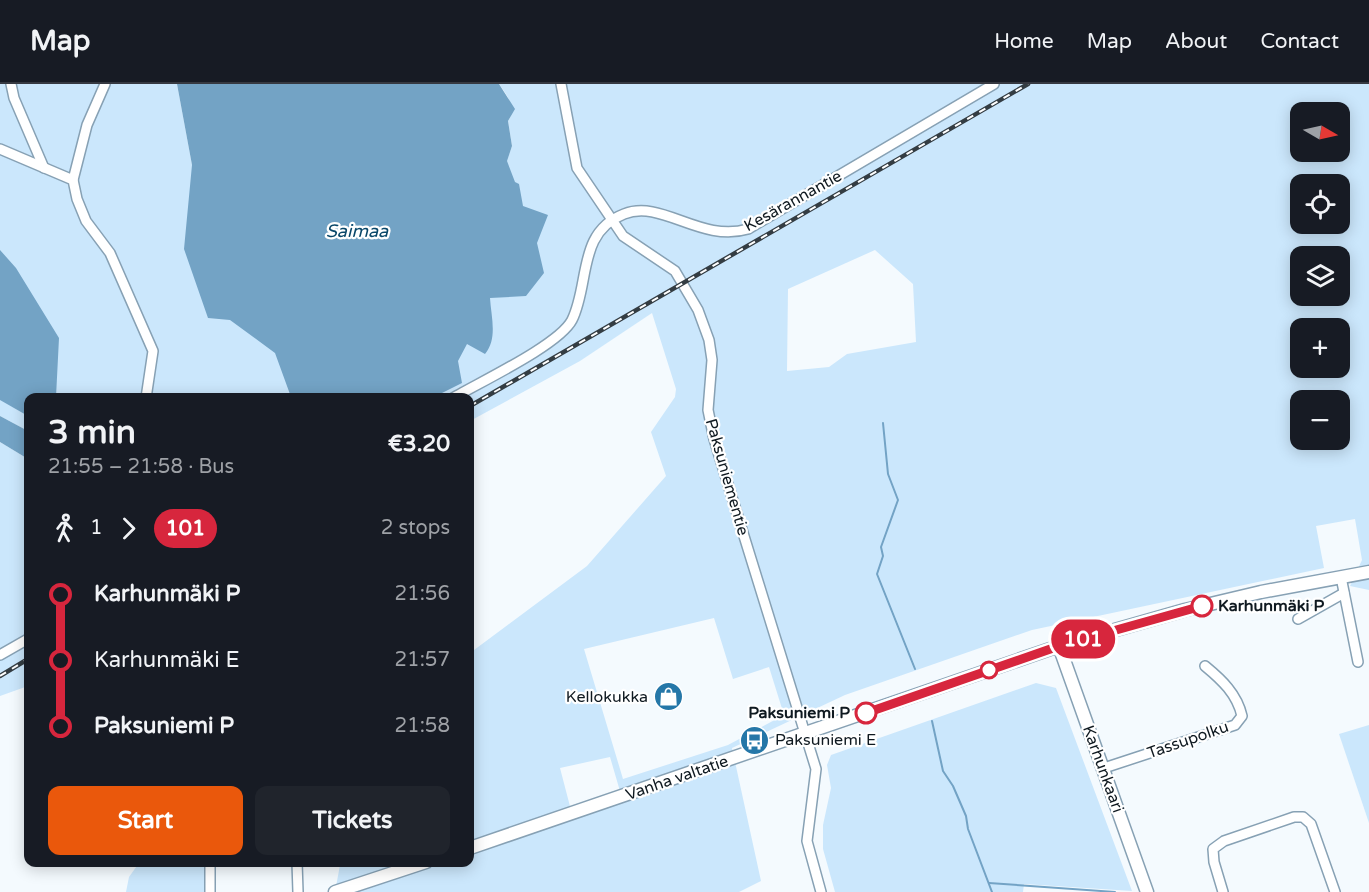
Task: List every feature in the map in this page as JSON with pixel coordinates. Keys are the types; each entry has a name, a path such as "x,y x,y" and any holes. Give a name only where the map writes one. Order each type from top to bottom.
{"main road":[{"name":"Vanha valtatie","path":"474,847 1059,646 1196,607 1369,572"},
{"name":"Karhunkaari","path":"1059,646 1146,892"},
{"path":"335,892 411,867"}],"street":[{"path":"11,84 14,98 44,168"},
{"path":"105,84 87,125 74,180 77,199 86,221 110,253 153,351 147,393"},
{"name":"Paksuniementie","path":"561,84 577,168 612,221 634,246 665,262 675,271 704,324 712,360 708,403 714,439 816,769 807,841 821,892"},
{"name":"Kesärannantie","path":"612,221 624,214 649,211 721,233 748,229 994,84"},
{"path":"0,149 74,180"},
{"path":"461,393 563,333 576,310 590,248 595,237 612,221"},
{"path":"1341,577 1358,662"},
{"path":"1298,619 1344,593"},
{"path":"0,655 24,641"},
{"name":"Tassupolku","path":"1104,768 1235,725 1242,716 1239,702 1221,679 1205,666"},
{"path":"1223,892 1214,862 1213,849 1224,841 1294,816 1303,817 1311,825 1335,892"},
{"path":"210,867 210,892"},
{"path":"297,867 298,892"}],"shaded area":[{"path":"0,84 177,84 192,165 507,160 512,146 508,121 512,111 508,97 499,84 1369,84 1369,590 1350,586 1362,560 1355,519 1316,526 1324,568 1032,630 845,695 732,748 761,881 739,892 335,892 340,867 474,867 474,650 587,566 666,476 651,432 675,397 676,389 652,313 580,361 474,419 474,393 24,393 24,429 0,416","holes":["875,250 913,284 916,342 847,354 829,367 787,371 788,289","714,618 733,679 769,667 784,715 728,745 623,779 584,649","610,757 622,798 572,814 560,768"]},
{"path":"0,442 24,457 24,687 0,696"},
{"path":"1036,683 1056,688 1132,891 1024,884 1023,892 835,892 823,849 823,825 831,788 827,765 831,755"},
{"path":"1369,725 1369,823 1339,734"},
{"path":"136,867 205,867 205,892 126,892 129,877"}],"water":[{"name":"Saimaa","path":"177,84 499,84 515,109 508,121 512,146 507,161 515,182 519,184 523,206 548,215 537,243 544,273 526,296 490,298 493,334 489,348 485,354 467,344 458,361 462,383 442,393 290,393 275,353 230,320 208,318 184,249 192,165"},
{"path":"0,250 16,268 59,338 56,393 24,393 24,414 0,400"},
{"path":"0,416 24,429 24,457 0,442"}],"waterway":[{"path":"883,423 888,474 898,500 881,547 883,556 877,574 915,669"},
{"path":"932,721 943,771 953,786 966,816 968,829 992,892"},
{"path":"989,883 1115,892"}],"railway":[{"path":"474,404 1028,84"},
{"path":"0,676 24,661"}],"bus line":[{"name":"101","path":"866,713 1059,646 1202,606"}],"place":[{"name":"Karhunmäki P","path":"1202,606"},
{"name":"Kellokukka","path":"669,697"},
{"name":"Paksuniemi P","path":"866,713"},
{"name":"Paksuniemi E","path":"754,740"}]}
